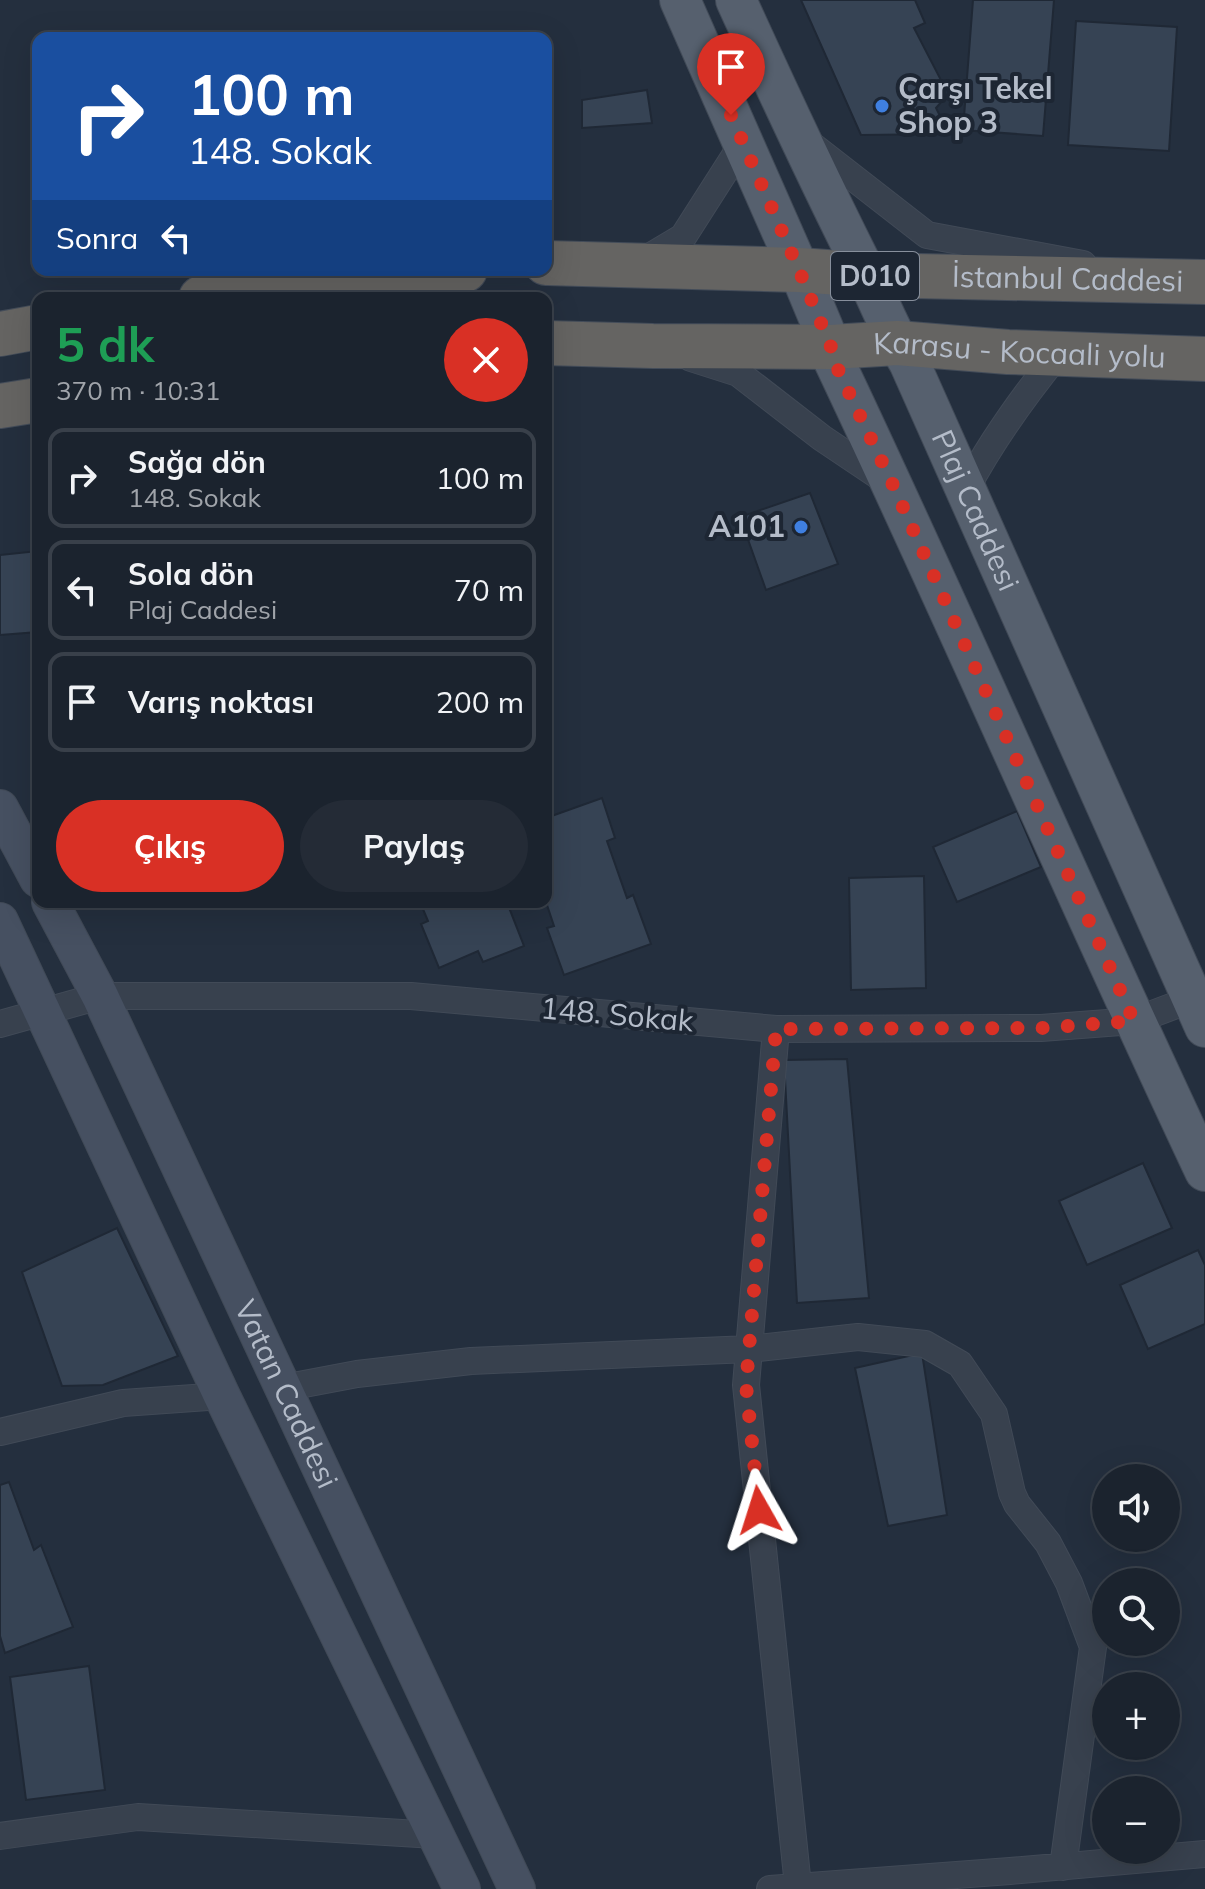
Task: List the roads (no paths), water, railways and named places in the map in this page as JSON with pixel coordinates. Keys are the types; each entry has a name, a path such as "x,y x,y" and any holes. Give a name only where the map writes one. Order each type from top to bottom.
{"highway":[{"name":"İstanbul Caddesi","path":"552,263 799,270 867,275 1186,281"},
{"path":"258,292 408,276"},
{"path":"0,334 32,328"},
{"name":"Karasu - Kocaali yolu","path":"552,343 831,347 897,343 1008,352 1205,359"},
{"path":"0,406 32,401"}],"main road":[{"path":"680,0 799,270 834,361 1205,1171"},
{"name":"Plaj Caddesi","path":"736,0 796,133 909,362 1201,1009"},
{"path":"0,808 32,868"},
{"name":"Vatan Caddesi","path":"53,908 100,996 517,1889"},
{"name":"Vatan Caddesi","path":"0,921 222,1396 462,1889"}],"street":[{"path":"796,133 927,235 1186,281"},
{"path":"634,266 683,237 743,143"},
{"path":"653,346 738,373 822,438 893,485"},
{"path":"966,489 1024,396 1058,354"},
{"name":"148. Sokak","path":"0,1024 100,996 411,996 776,1029 1041,1028 1134,1021 1201,1009"},
{"path":"776,1029 746,1385 798,1886"},
{"path":"283,1388 357,1374 471,1361 749,1349 858,1337 925,1344 960,1364 994,1414 1012,1493 1048,1543 1069,1583 1093,1647 1063,1867"},
{"path":"0,1432 123,1403 222,1396"},
{"path":"0,1836 138,1817 435,1835"},
{"path":"770,1889 1205,1854"}],"place":[{"name":"Çarşı Tekel Shop 3","path":"882,106"},
{"name":"A101","path":"801,527"}]}
